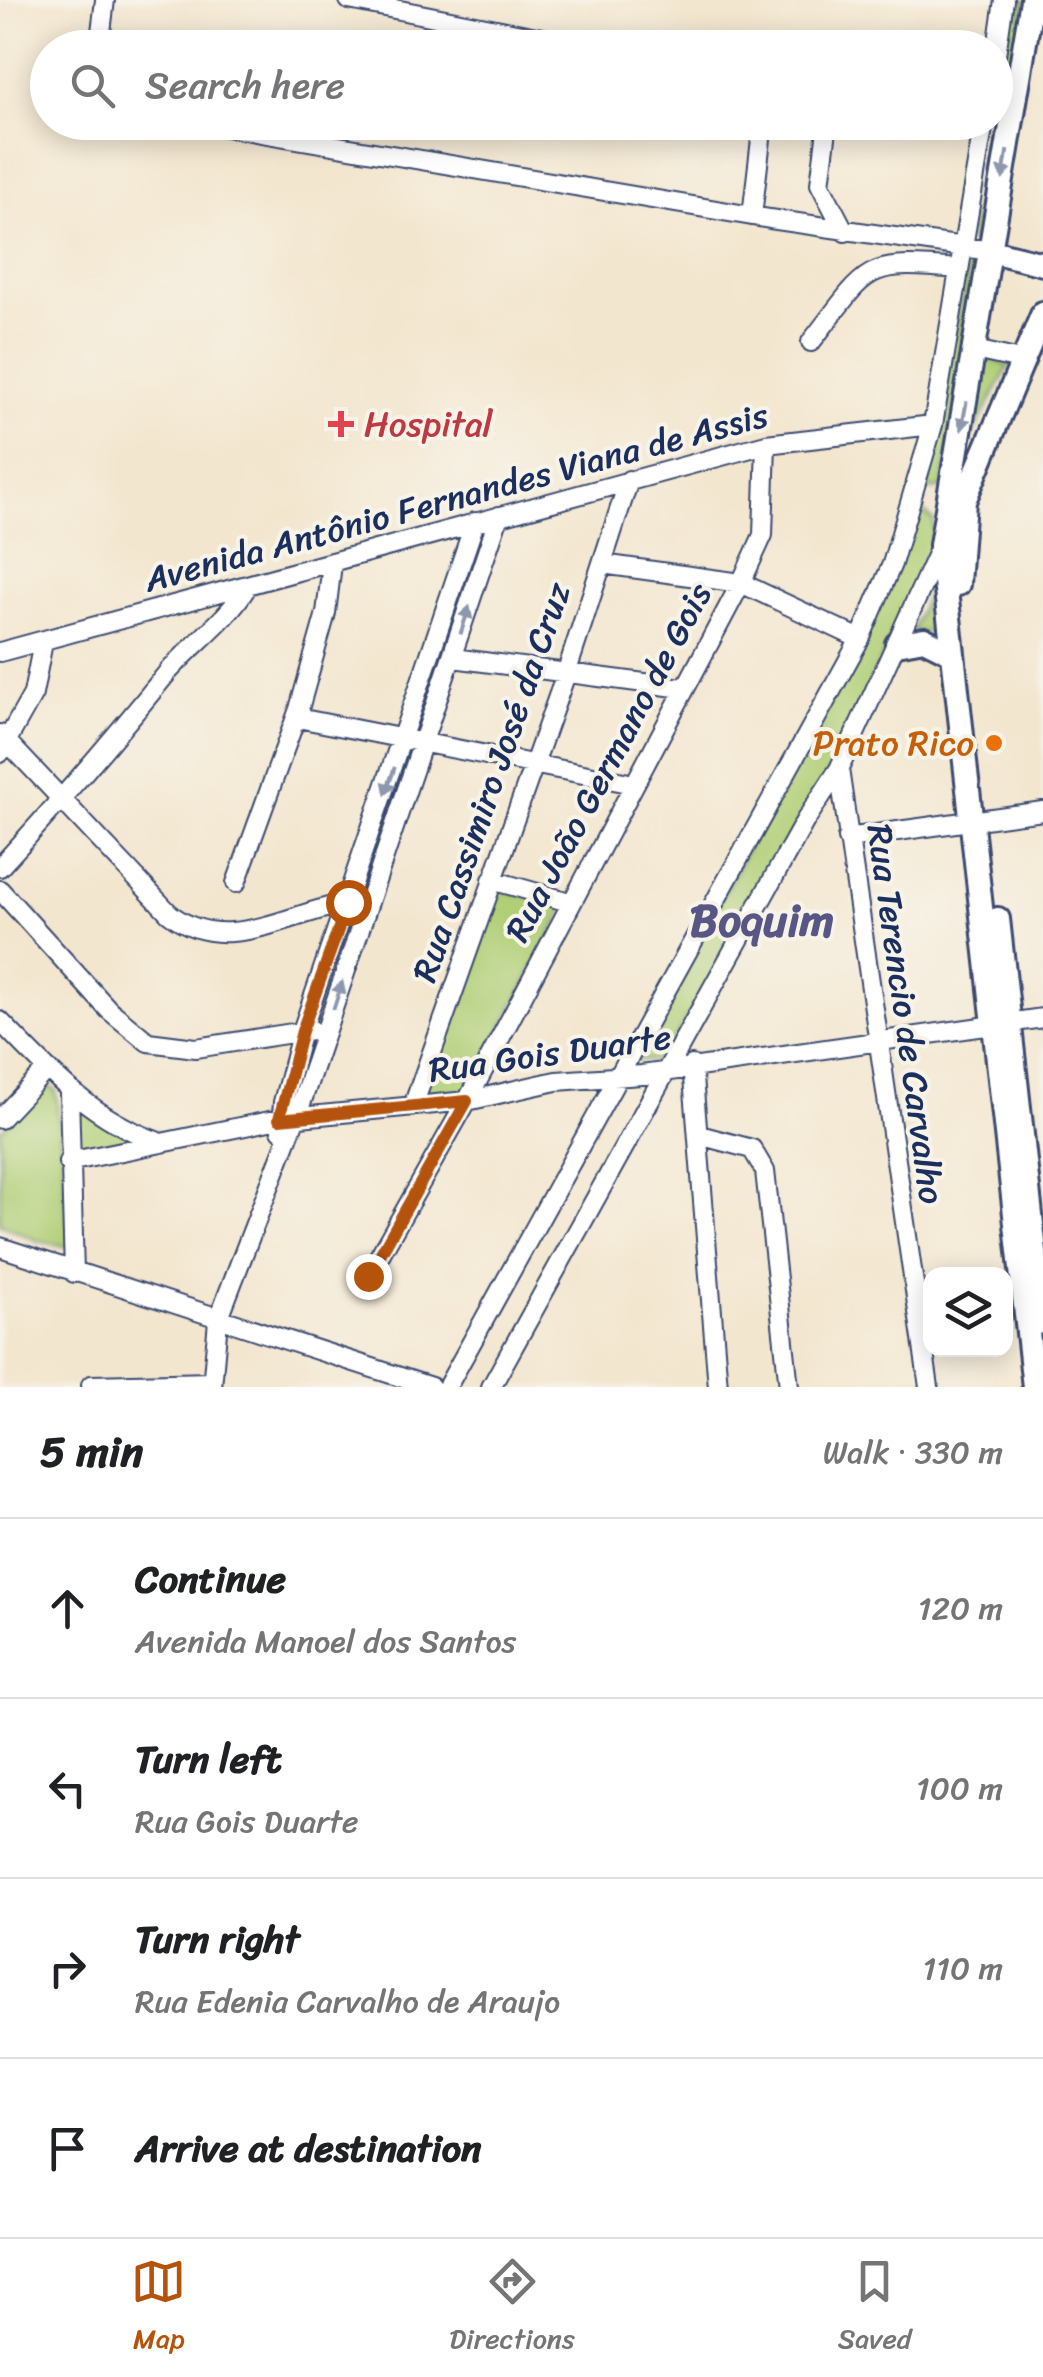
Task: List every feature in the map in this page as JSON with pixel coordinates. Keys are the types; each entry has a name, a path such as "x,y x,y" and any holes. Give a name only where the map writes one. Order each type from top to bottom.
{"main road":[{"path":"1013,114 1032,0"},
{"path":"1009,140 956,500 958,598 1034,1387"},
{"path":"990,251 1043,264"},
{"path":"979,821 950,652 941,545 956,500 1043,313"},
{"path":"896,644 924,639 950,652"},
{"path":"1001,1023 1043,1323"}],"street":[{"path":"102,30 105,0"},
{"path":"349,0 501,30"},
{"path":"1000,30 1004,0"},
{"path":"303,140 845,232 990,251"},
{"path":"752,216 761,140"},
{"path":"826,140 820,184 845,232"},
{"path":"447,1387 860,639 913,498 933,425 981,140"},
{"path":"811,342 867,275 882,266 960,269"},
{"path":"975,350 1020,360"},
{"name":"Avenida Antônio Fernandes Viana de Assis","path":"0,652 766,444 933,425"},
{"name":"Rua João Germano de Gois","path":"368,1276 467,1101 569,902 742,583 764,535 766,444"},
{"name":"Rua Cassimiro José da Cruz","path":"413,1106 567,671 629,480"},
{"path":"913,498 956,500"},
{"path":"287,1119 327,1029 498,516"},
{"path":"91,1384 212,1385 218,1320 284,1142 302,1031 475,522"},
{"path":"490,1387 805,821 839,769 941,545"},
{"path":"236,883 303,715 326,612 332,564"},
{"path":"602,564 742,583 860,639"},
{"path":"0,867 62,800 165,675 224,621 247,587"},
{"path":"44,642 34,694 3,743 169,913 201,933 265,926 370,899"},
{"path":"453,658 684,688"},
{"path":"303,715 634,784"},
{"name":"Rua Terencio de Carvalho","path":"839,769 875,1042 929,1387"},
{"path":"847,838 1043,811"},
{"path":"492,880 569,902"},
{"path":"0,890 109,1010 148,1042 196,1048 327,1029"},
{"name":"Rua Gois Duarte","path":"68,1162 287,1119 467,1101 556,1081 1043,1018"},
{"path":"0,1022 69,1093 103,1118 158,1142"},
{"path":"692,1065 718,1387"},
{"path":"0,1119 46,1069"},
{"path":"69,1093 74,1272"},
{"path":"699,1135 742,1144 760,1156 770,1205 789,1387"},
{"path":"0,1247 431,1387"}],"green space":[{"path":"1010,0 1026,0 1013,80 1013,30 1005,30"},
{"path":"987,140 1003,140 986,245 970,241"},
{"path":"975,267 942,488 933,490 927,487 967,268"},
{"path":"982,356 1009,366 964,451"},
{"path":"921,509 934,521 930,549 840,752 662,1061 636,1060 907,545"},
{"path":"935,575 944,637 912,630"},
{"path":"494,888 567,905 467,1095 418,1092"},
{"path":"45,1085 56,1090 70,1247 38,1241 0,1224 0,1131"},
{"path":"76,1104 159,1133 76,1151"}],"place":[{"name":"Hospital","path":"341,424"},
{"name":"Prato Rico","path":"994,743"}],"district":[{"name":"Boquim","path":"762,921"}],"route":[{"path":"348,902 302,1031 279,1119 467,1101 368,1276"}]}
